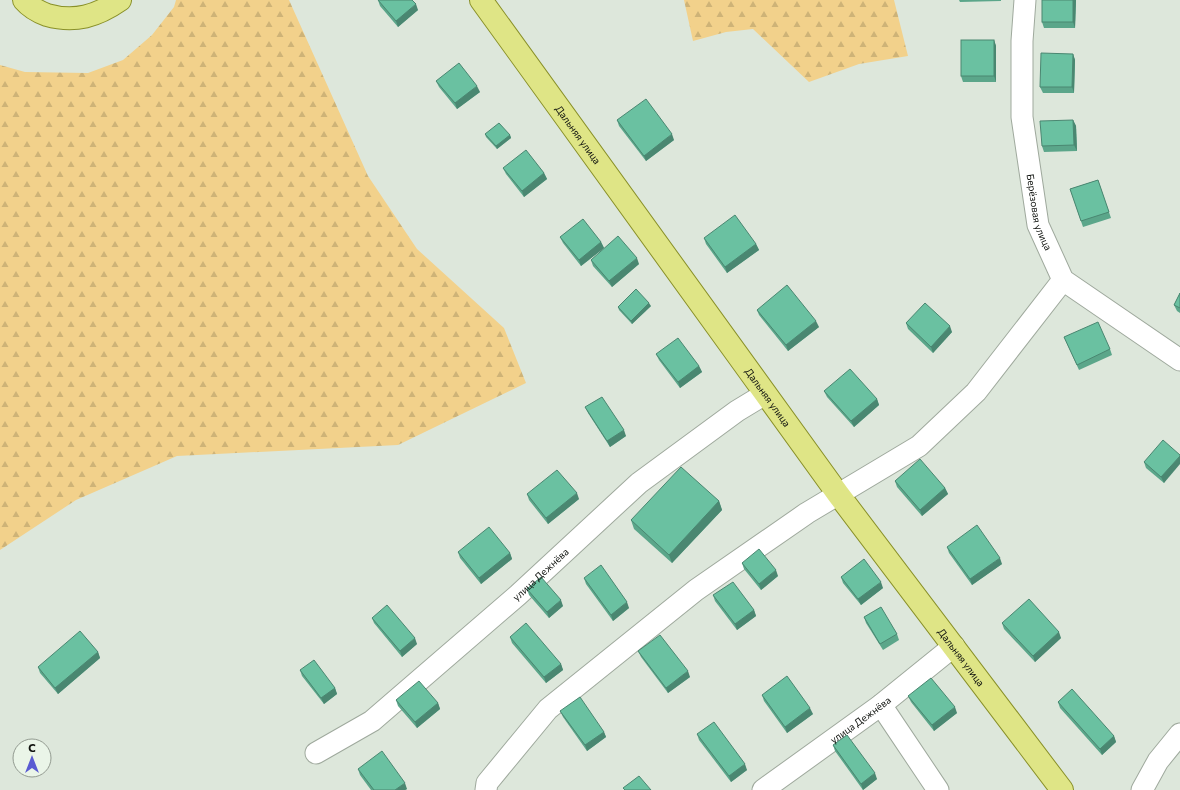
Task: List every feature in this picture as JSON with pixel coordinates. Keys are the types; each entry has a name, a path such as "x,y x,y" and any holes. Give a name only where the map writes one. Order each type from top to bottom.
{"main road":[{"path":"24,0 41,13 67,20 93,15 120,0"},
{"name":"Дальняя улица","path":"481,0 838,494 1062,790"}],"street":[{"name":"Берёзовая улица","path":"1025,0 1022,41 1022,117 1038,225 1063,280"},
{"path":"486,790 487,783 548,708 696,590 807,513 919,446 976,392 1063,280 1180,360"},
{"name":"улица Дежнёва","path":"316,752 372,721 518,595 639,483 737,411 765,394"},
{"name":"улица Дежнёва","path":"763,790 881,705 954,646"},
{"path":"881,705 938,790"},
{"path":"1142,790 1158,761 1180,734"}],"green space":[{"path":"176,0 289,0 368,176 417,249 504,328 526,383 398,445 177,456 76,500 0,550 0,65 25,72 88,73 123,60 152,35 174,7"},
{"path":"684,0 894,0 908,56 859,64 809,82 753,29 726,32 693,41"}],"building":[{"path":"378,0 412,0 416,4 396,21"},
{"path":"1042,0 1073,0 1073,22 1042,22"},
{"path":"961,40 994,40 994,76 961,76"},
{"path":"1041,53 1073,54 1072,87 1040,87"},
{"path":"459,63 477,86 455,103 436,81"},
{"path":"646,99 672,134 644,156 617,120"},
{"path":"1073,120 1074,145 1042,146 1040,121"},
{"path":"499,123 510,135 496,146 485,134"},
{"path":"526,150 544,173 522,191 503,168"},
{"path":"1098,180 1109,212 1081,221 1070,189"},
{"path":"735,215 756,244 725,267 704,238"},
{"path":"583,219 601,242 579,260 560,237"},
{"path":"618,236 637,258 609,281 591,260"},
{"path":"787,285 816,321 786,345 757,310"},
{"path":"636,289 649,303 631,321 618,307"},
{"path":"1180,293 1180,308 1174,305"},
{"path":"925,303 950,326 931,347 906,323"},
{"path":"1098,322 1110,349 1077,365 1064,337"},
{"path":"678,338 699,366 678,382 656,354"},
{"path":"850,369 877,399 851,421 824,391"},
{"path":"602,397 624,430 607,441 585,407"},
{"path":"1163,440 1180,456 1161,477 1144,462"},
{"path":"920,459 945,488 920,510 895,481"},
{"path":"681,467 719,501 669,555 631,520"},
{"path":"557,470 577,493 546,518 527,494"},
{"path":"977,525 1000,558 970,579 947,547"},
{"path":"489,527 510,553 479,578 458,552"},
{"path":"759,549 776,570 759,584 742,563"},
{"path":"864,559 881,582 858,599 841,577"},
{"path":"601,565 627,602 611,615 584,578"},
{"path":"541,577 561,600 547,612 527,589"},
{"path":"733,582 754,610 735,624 713,595"},
{"path":"1029,599 1059,632 1033,656 1002,623"},
{"path":"387,605 415,638 400,651 372,618"},
{"path":"881,607 897,634 880,644 864,617"},
{"path":"526,623 561,664 544,677 510,637"},
{"path":"80,631 98,652 55,688 38,667"},
{"path":"660,635 688,671 666,688 638,651"},
{"path":"314,660 335,688 321,698 300,670"},
{"path":"787,676 810,708 785,727 762,695"},
{"path":"931,678 955,707 932,725 908,696"},
{"path":"419,681 438,703 415,722 396,700"},
{"path":"1072,689 1114,736 1100,749 1058,702"},
{"path":"580,697 604,732 585,745 560,711"},
{"path":"714,722 745,764 729,776 697,734"},
{"path":"847,735 875,773 861,784 833,745"},
{"path":"382,751 405,783 395,790 374,790 358,769"},
{"path":"639,776 651,790 625,790 623,788"}]}
